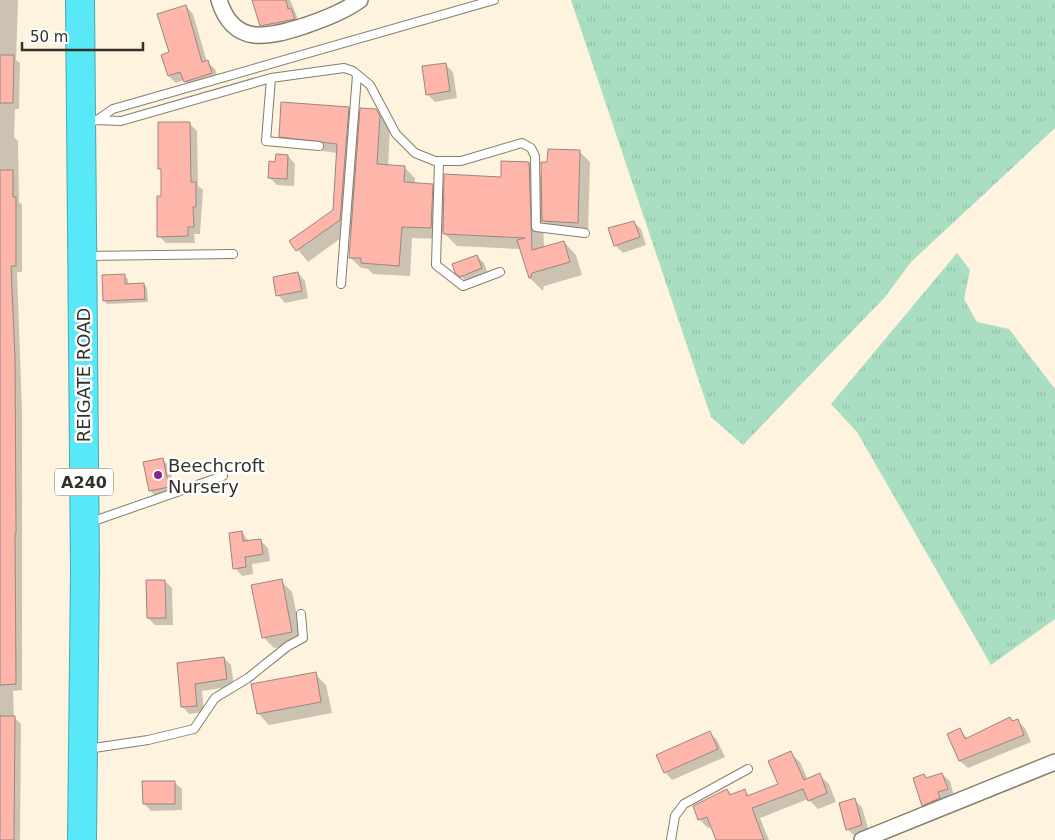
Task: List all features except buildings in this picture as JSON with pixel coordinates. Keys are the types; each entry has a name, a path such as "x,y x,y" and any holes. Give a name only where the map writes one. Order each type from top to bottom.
{"highway":[{"name":"REIGATE ROAD","path":"80,0 89,122 82,256 84,525 82,840"}],"street":[{"path":"218,0 222,10 235,28 243,33 263,36 283,33 320,20 350,7 360,0"},
{"path":"862,840 1055,762"}],"lane":[{"path":"89,122 113,110 494,0"},
{"path":"89,122 121,121 271,78 344,68 370,85 396,134 415,153 439,162 461,161 522,144 531,148 535,156 536,227 585,233"},
{"path":"341,284 357,75"},
{"path":"271,78 266,141 320,146"},
{"path":"439,162 436,265 463,286 500,272"},
{"path":"82,256 233,254"},
{"path":"84,525 223,476"},
{"path":"83,750 148,740 194,729 215,698 248,678 288,646 303,638 301,614"},
{"path":"671,840 675,816 684,804 748,769"}],"green space":[{"path":"571,0 1055,0 1055,128 911,262 885,297 743,445 711,417"},
{"path":"957,253 970,270 964,299 977,322 1009,329 1055,389 1055,619 991,665 857,432 831,404"}],"place":[{"name":"Beechcroft Nursery","path":"158,475"}]}
